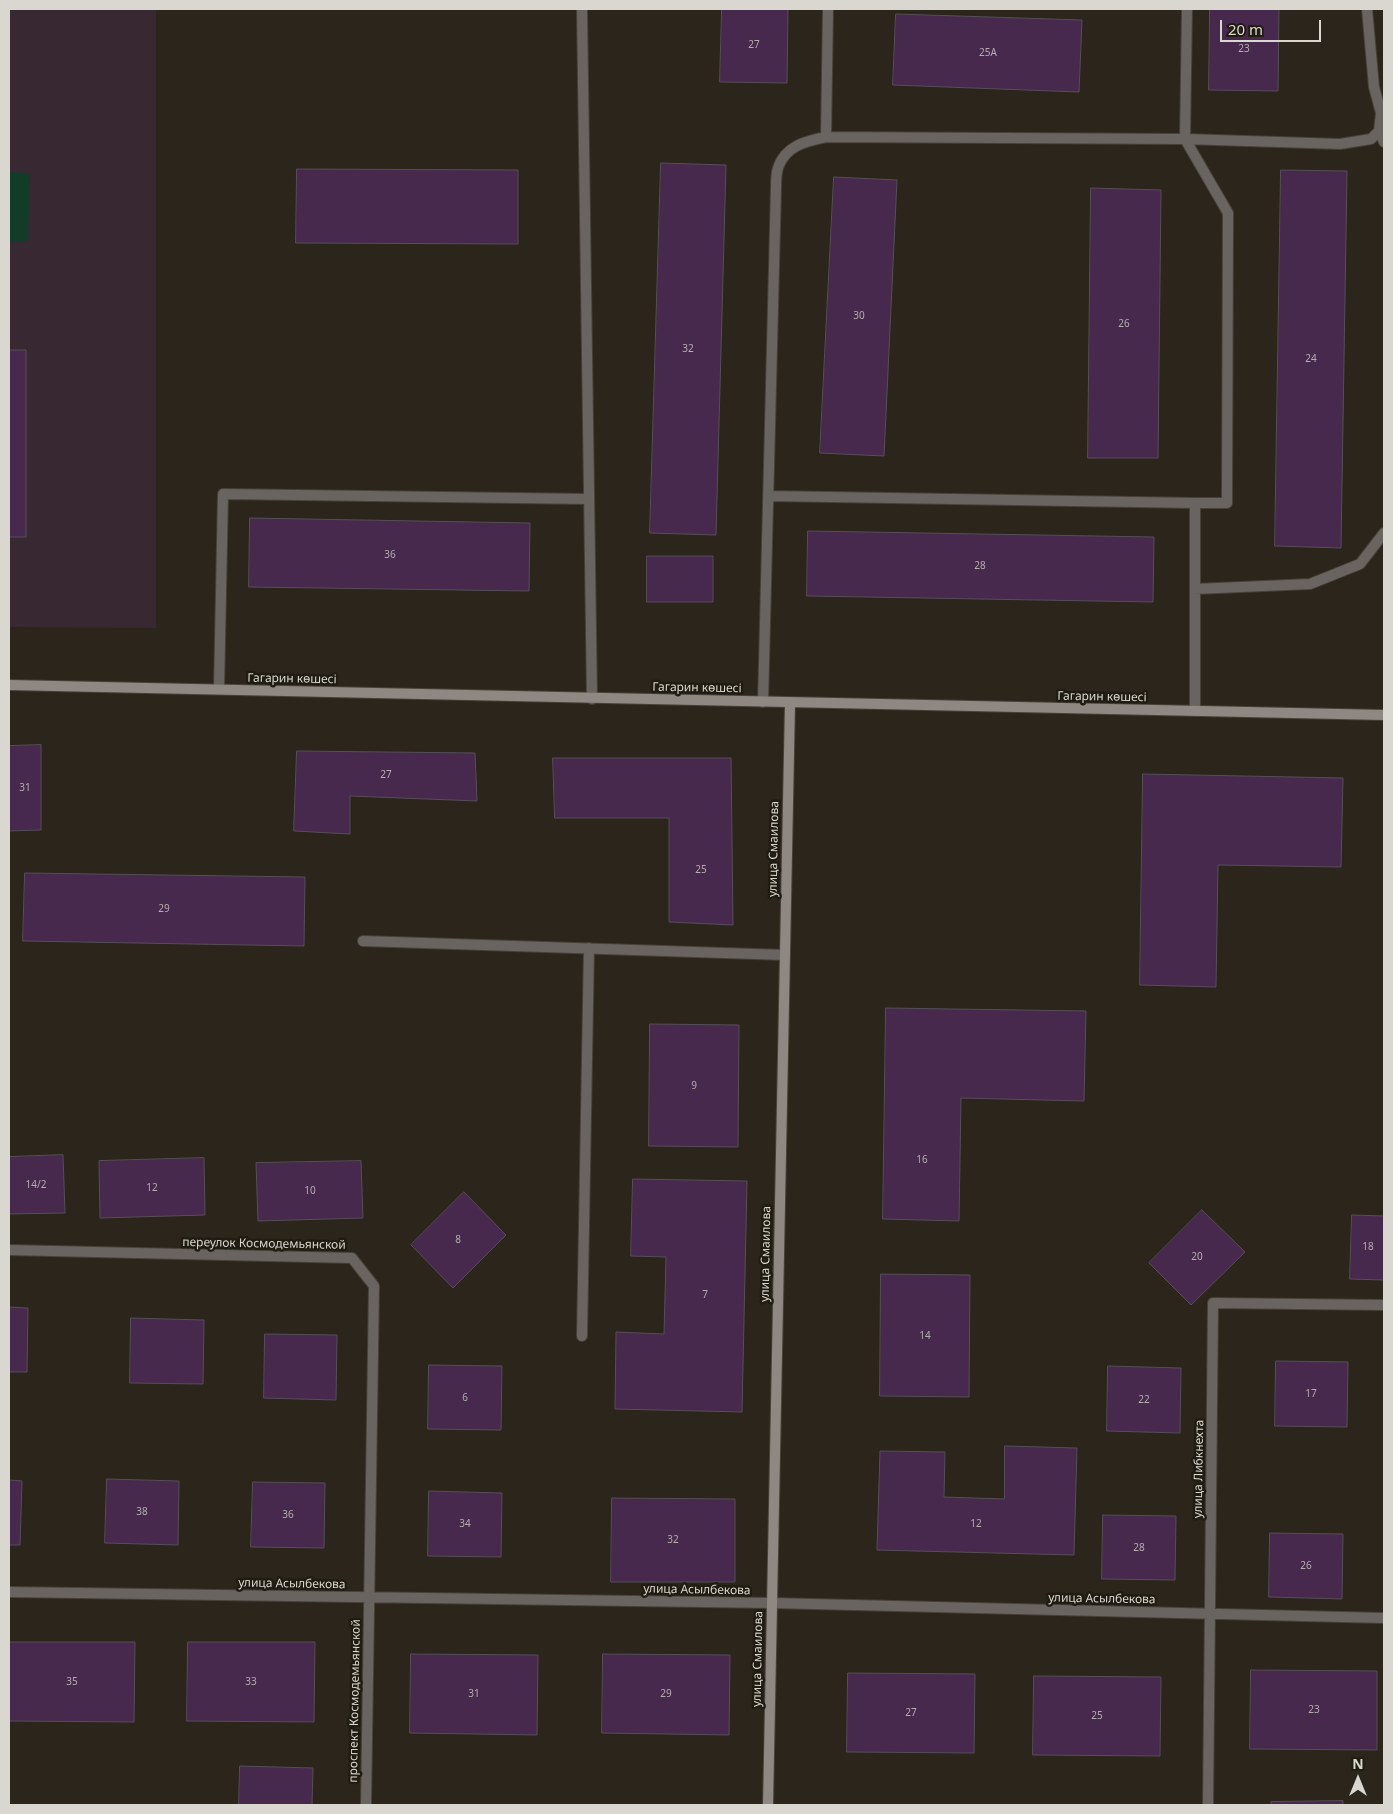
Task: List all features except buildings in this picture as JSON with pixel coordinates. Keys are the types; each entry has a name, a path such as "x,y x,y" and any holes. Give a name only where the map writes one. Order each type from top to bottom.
{"street":[{"path":"582,9 592,698"},
{"path":"826,137 828,9"},
{"path":"769,496 1227,503 1228,213 1185,139 1187,9"},
{"path":"1367,9 1374,87 1381,113 1379,131 1384,142"},
{"path":"763,702 776,188 778,168 789,150 804,142 826,137 1185,139 1340,144 1370,139 1379,131"},
{"path":"219,690 223,494 589,499"},
{"path":"1195,503 1195,711"},
{"path":"1195,589 1310,584 1360,564 1384,534"},
{"name":"Гагарин көшесі","path":"9,685 1384,715"},
{"name":"улица Смаилова","path":"768,1805 790,703"},
{"path":"363,941 785,955"},
{"path":"582,1336 589,948"},
{"name":"переулок Космодемьянской","path":"9,1250 352,1258 374,1286 370,1598"},
{"name":"улица Либкнехта","path":"1208,1805 1213,1303 1384,1305"},
{"name":"улица Асылбекова","path":"9,1592 772,1603 1384,1618"},
{"name":"проспект Космодемьянской","path":"366,1805 370,1598"}],"shaded area":[{"path":"9,9 156,9 156,628 9,627"}],"green space":[{"path":"9,172 30,173 28,242 9,241"}]}
